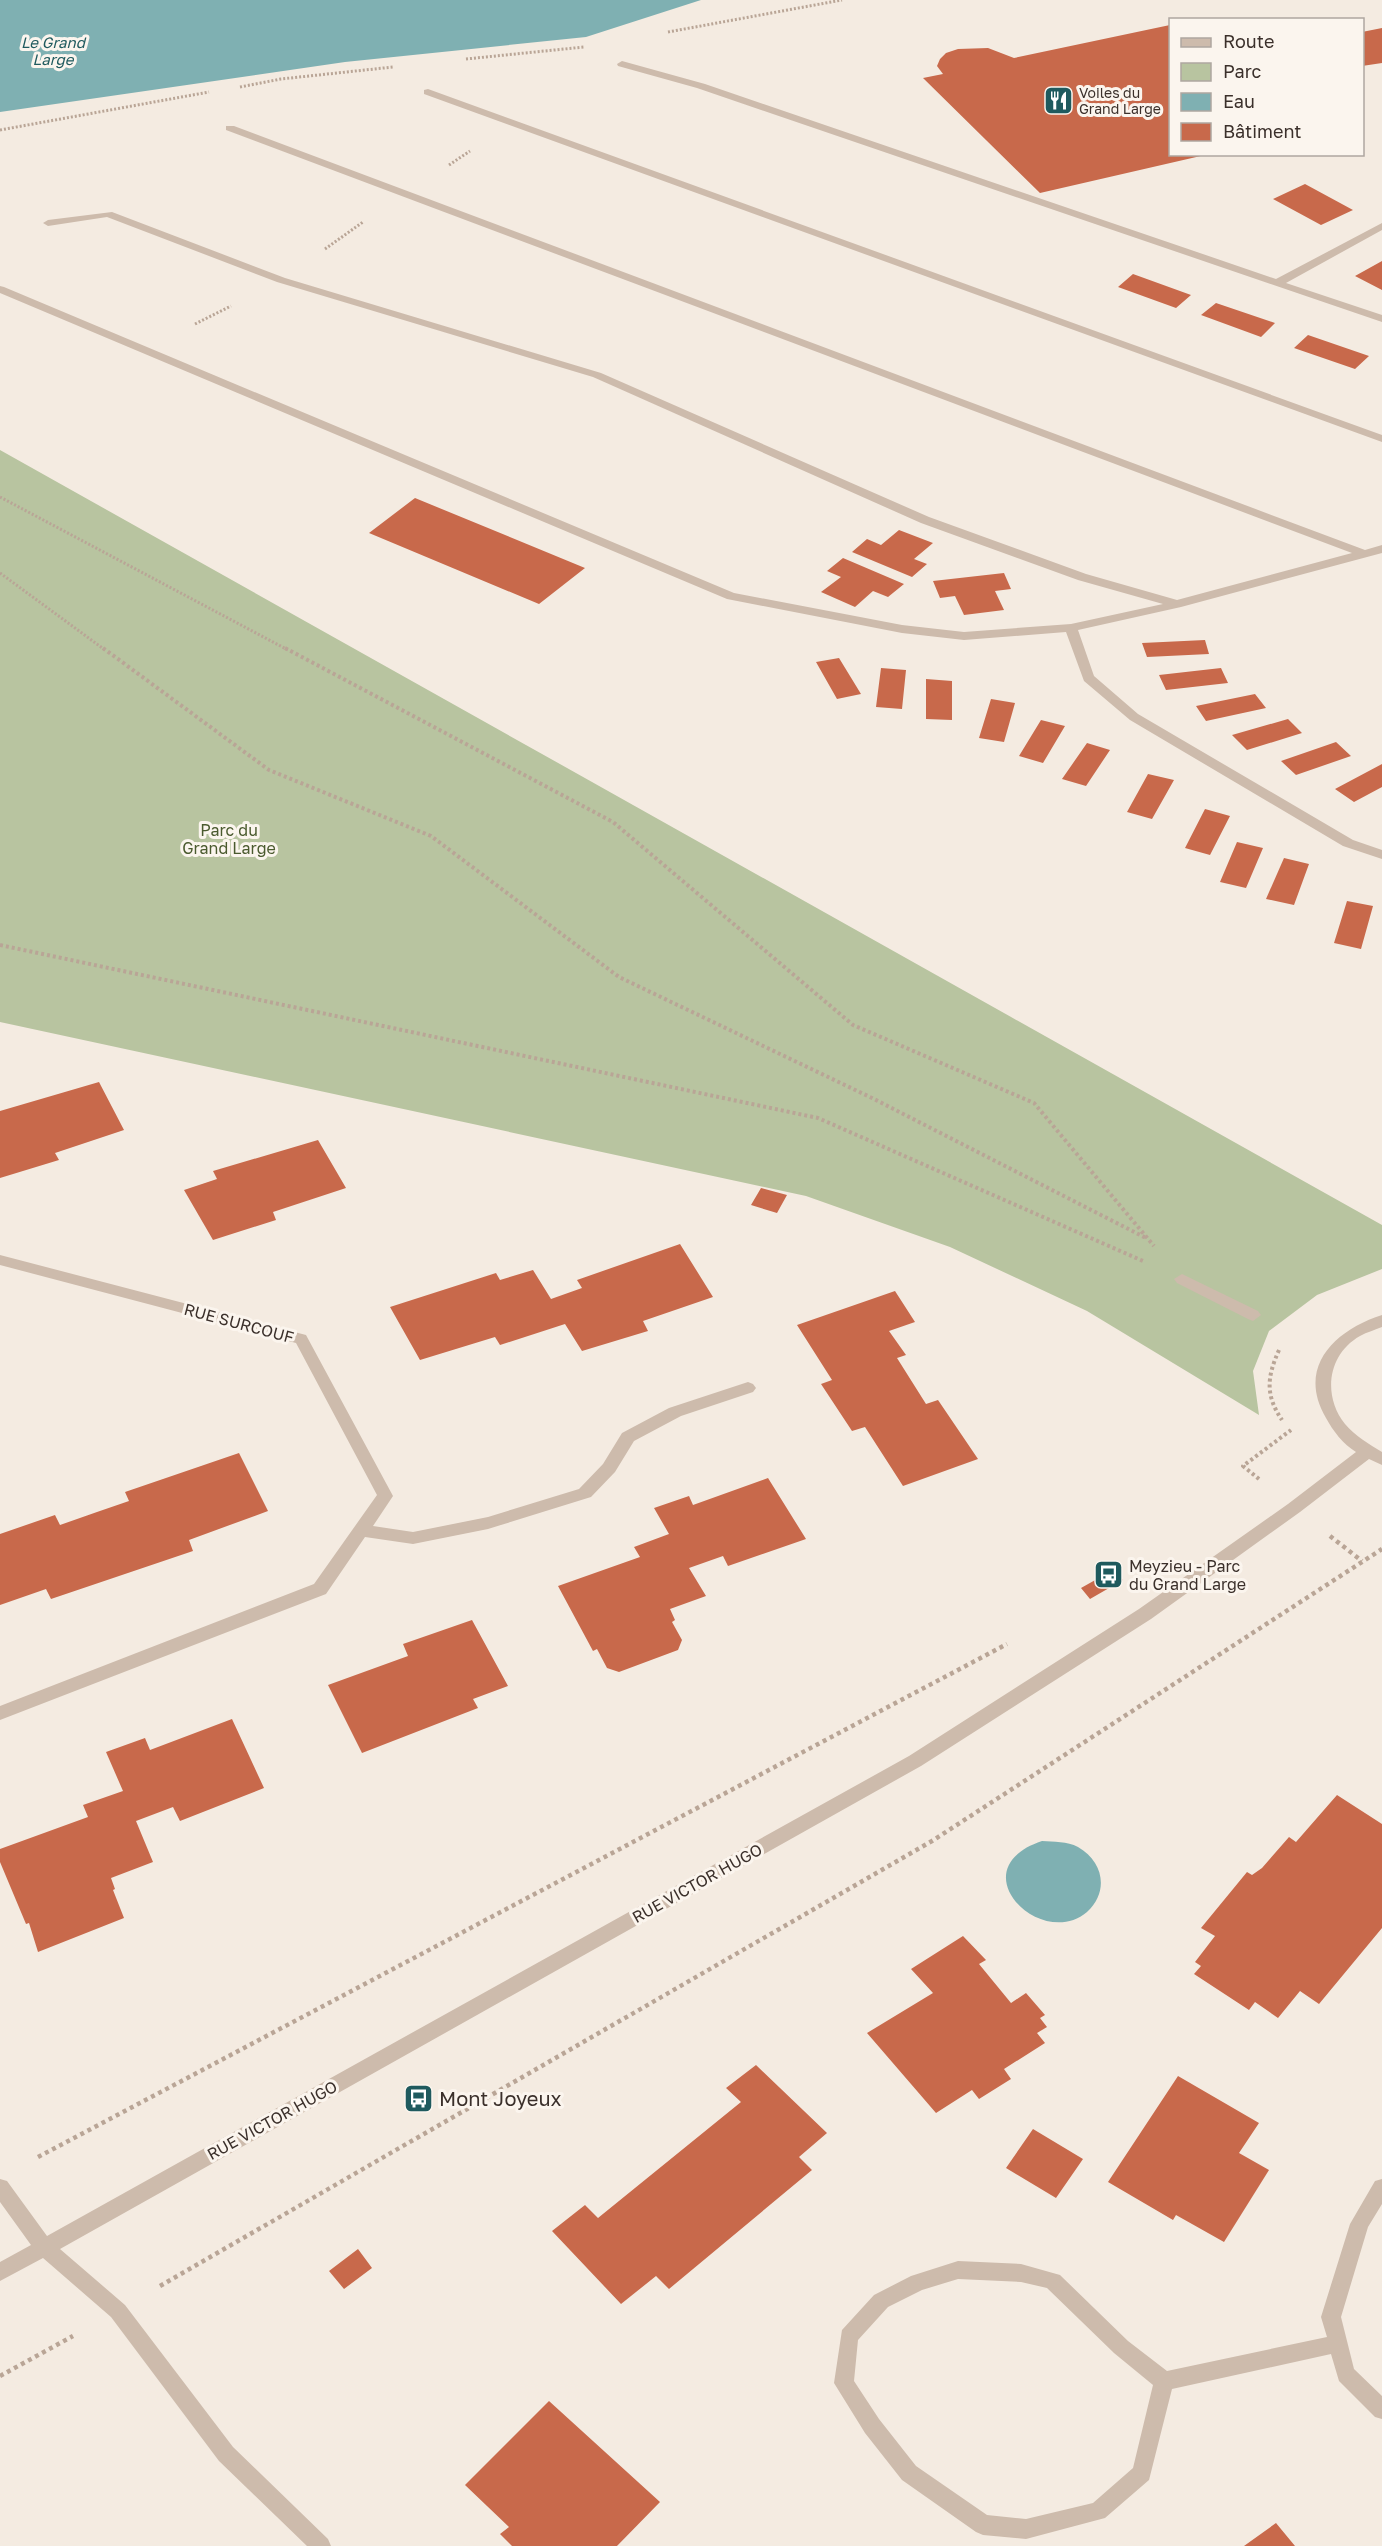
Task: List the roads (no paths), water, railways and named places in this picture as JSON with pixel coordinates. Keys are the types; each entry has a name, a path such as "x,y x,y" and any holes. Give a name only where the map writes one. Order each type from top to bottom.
{"street":[{"path":"622,64 701,86 1382,320"},
{"path":"428,92 1382,439"},
{"path":"230,128 1362,554"},
{"path":"48,223 108,213 281,280 597,375 925,520 1082,577 1177,604"},
{"path":"1277,284 1382,226"},
{"path":"0,289 731,596 902,629 964,636 1071,628 1177,604 1382,549"},
{"path":"1071,628 1088,678 1134,717 1348,843 1382,855"},
{"name":"RUE SURCOUF","path":"0,1260 301,1339 385,1496 320,1589 0,1713"},
{"path":"1182,1279 1253,1315"},
{"path":"1375,1456 1342,1433 1327,1408 1320,1384 1326,1360 1341,1340 1365,1326 1382,1322"},
{"path":"362,1530 413,1538 488,1523 585,1493 609,1468 628,1437 675,1412 748,1388"},
{"name":"RUE VICTOR HUGO","path":"0,2272 915,1761 1145,1614 1294,1508 1375,1456"},
{"path":"0,2187 44,2247 118,2311 226,2454 321,2546"},
{"path":"1382,2187 1359,2224 1330,2317 1346,2374 1382,2410"},
{"path":"958,2270 1021,2273 1053,2282 1121,2347 1164,2381 1142,2473 1098,2511 1026,2529 983,2525 909,2473 872,2426 844,2383 849,2336 881,2301 918,2282 958,2270"},
{"path":"1164,2381 1337,2344"}],"water":[{"name":"Le Grand Large","path":"0,0 701,0 586,37 345,62 0,112"},
{"path":"1042,1841 1065,1843 1078,1847 1087,1853 1098,1869 1101,1887 1099,1896 1087,1912 1068,1921 1049,1921 1030,1914 1016,1902 1007,1886 1007,1869 1018,1854"}],"place":[{"name":"Voiles du Grand Large","path":"1058,101"},
{"name":"Meyzieu - Parc du Grand Large","path":"1108,1575"},
{"name":"Mont Joyeux","path":"418,2099"}],"park label":[{"name":"Parc du Grand Large","path":"229,839"}]}
